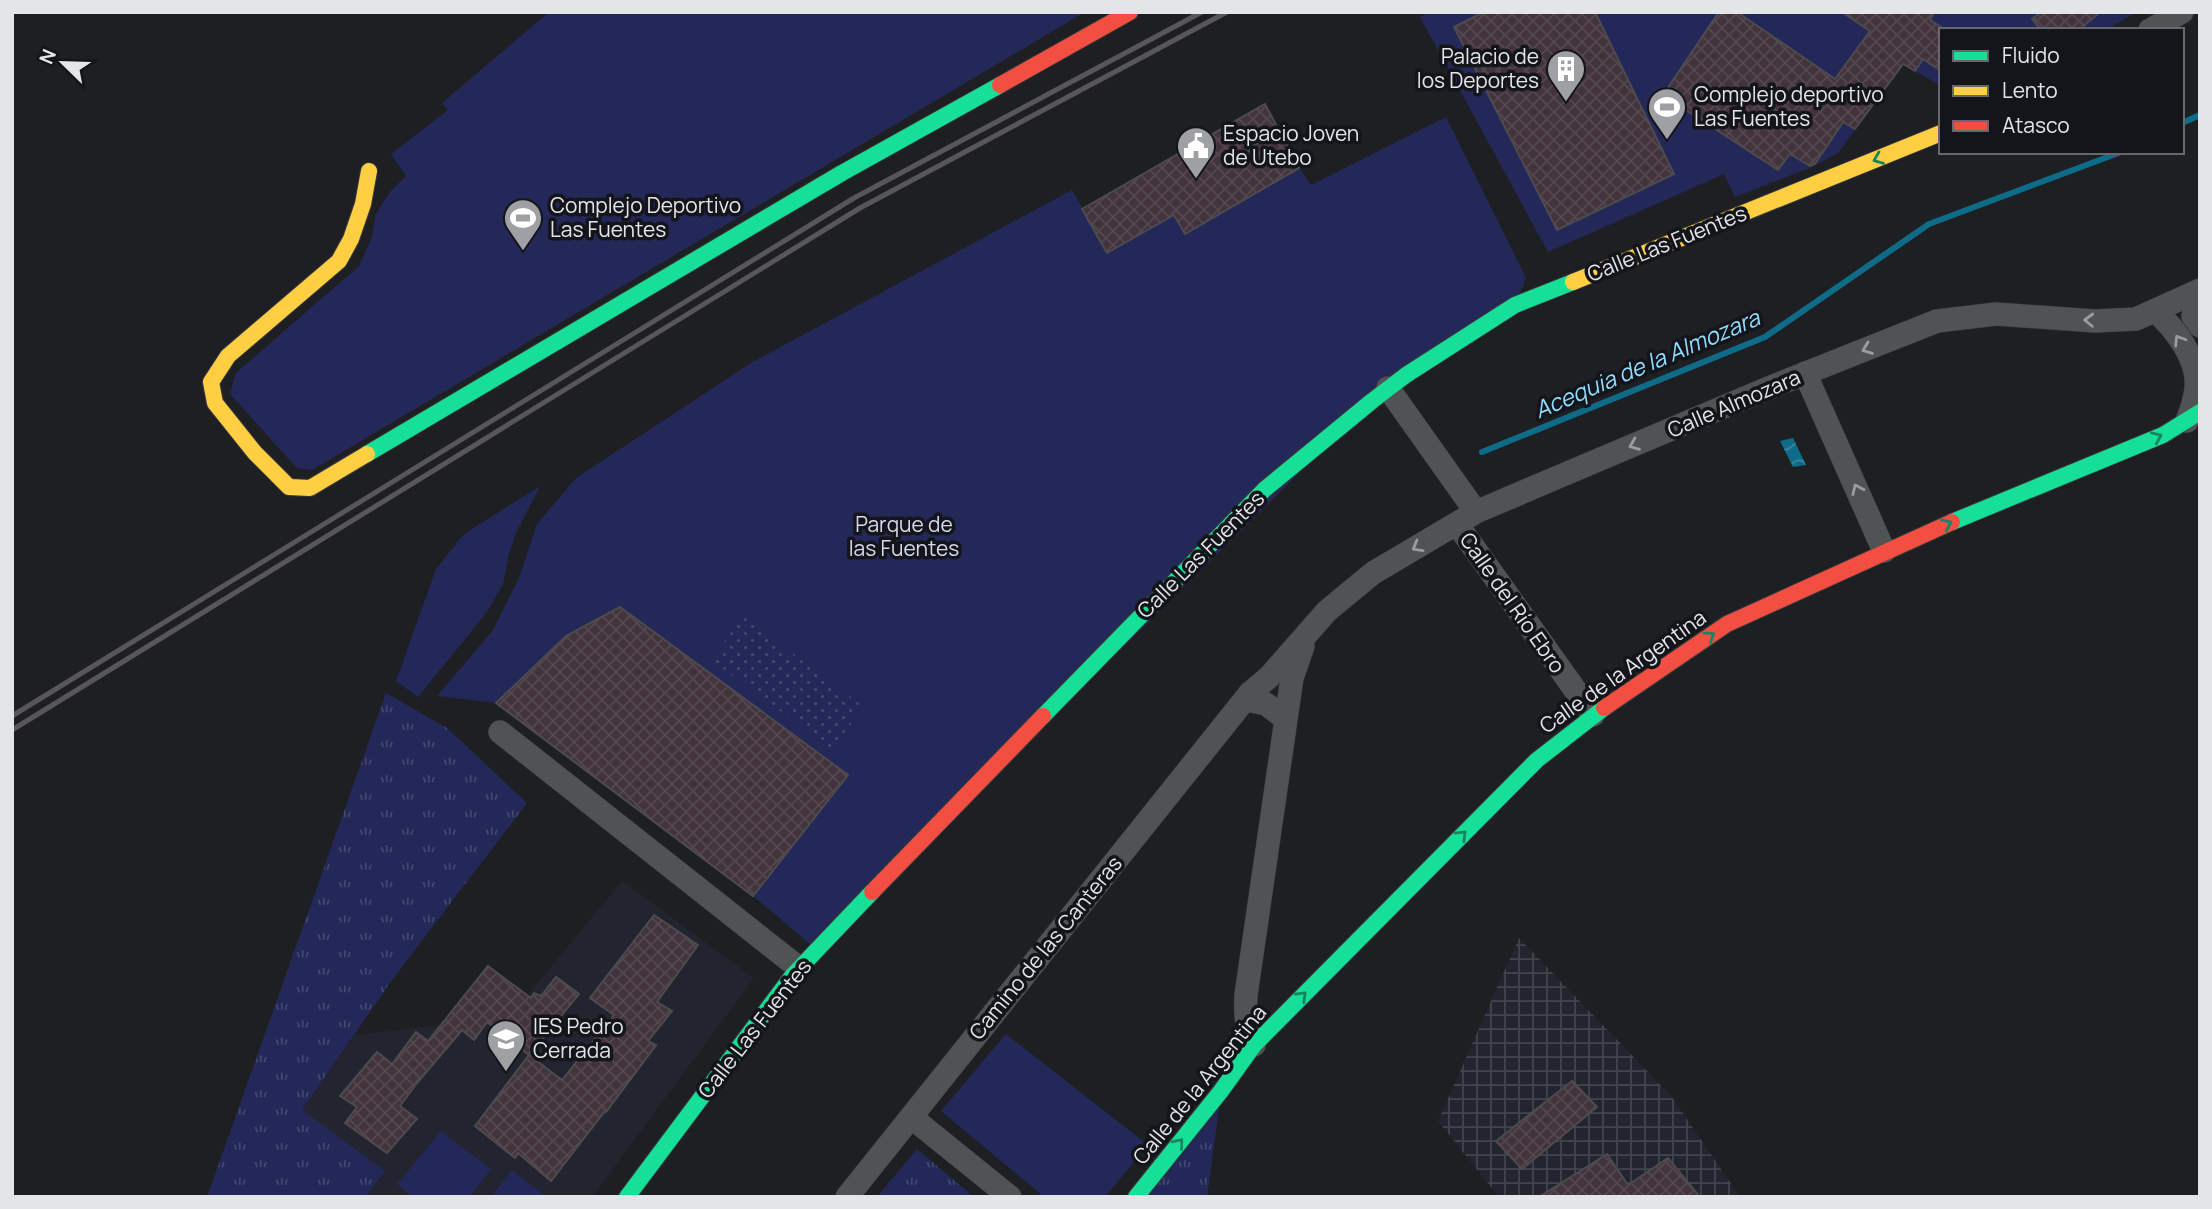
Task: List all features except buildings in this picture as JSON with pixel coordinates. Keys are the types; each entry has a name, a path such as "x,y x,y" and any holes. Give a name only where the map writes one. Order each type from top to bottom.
{"street":[{"path":"369,171 363,204 351,239 339,261 228,356 211,382 215,403 255,453 289,486 310,488 842,173 1130,12"},
{"path":"2154,28 2182,12"},
{"name":"Calle Las Fuentes","path":"627,1197 799,968 1265,489 1388,388 1515,305 1939,134"},
{"name":"Calle Almozara","path":"1308,634 1341,598 1373,573 1466,518 1805,373 1937,321 1996,314 2095,321 2136,319 2200,290"},
{"path":"2200,298 2193,316 2200,326"},
{"path":"2155,311 2177,336 2196,376 2194,417"},
{"path":"1805,373 1884,551"},
{"name":"Calle del Río Ebro","path":"1388,388 1466,518 1593,715"},
{"name":"Calle de la Argentina","path":"1136,1197 1221,1091 1254,1045 1537,760 1593,715 1727,624 1884,551 2163,435 2194,417"},
{"path":"1254,1045 1248,1033 1245,1016 1246,995 1287,708 1297,661 1308,634"},
{"name":"Camino de las Canteras","path":"847,1197 1254,692 1308,634"},
{"path":"1254,692 1266,704 1287,708"},
{"path":"500,732 799,968"},
{"path":"911,1117 1010,1197"}],"shaded area":[{"name":"IES Pedro Cerrada","path":"622,881 754,978 592,1197 366,1197 385,1172 301,1111 355,1035 441,1025 488,966 528,995"},
{"path":"1519,938 1672,1097 1740,1197 1499,1197 1438,1121"}],"green space":[{"name":"Complejo Deportivo Las Fuentes","path":"549,12 1085,12 312,470 297,468 230,394 236,373 359,266 372,237 376,214 390,192 406,176 391,154 448,110 442,103"},
{"name":"Complejo deportivo Las Fuentes","path":"1429,12 2137,12 2109,28 1939,28 1939,85 1903,64 1838,153 1812,167 1735,197 1724,174 1548,252 1420,17"},
{"name":"Parque de las Fuentes","path":"1446,117 1526,278 1515,305 1372,401 817,950 753,896 847,774 621,607 566,636 496,703 437,696 493,630 519,578 537,524 576,478 751,363 1072,190 1108,253 1174,215 1276,181 1299,168 1311,185"},
{"path":"540,486 516,533 503,584 487,612 418,697 396,681 436,569 464,534"},
{"path":"743,616 864,707 832,749 711,660"},
{"path":"386,693 447,728 527,803 392,980 302,1110 385,1171 366,1197 207,1197"},
{"path":"1006,1034 1148,1145 1105,1197 1044,1197 941,1111"},
{"path":"1219,1107 1207,1197 1146,1197"},
{"path":"441,1131 491,1169 470,1197 413,1197 397,1184"},
{"path":"917,1149 974,1197 877,1197"},
{"path":"512,1170 547,1197 491,1197"}],"water":[{"path":"1793,438 1806,465 1793,467 1780,441"}],"waterway":[{"name":"Acequia de la Almozara","path":"2184,122 2200,115"},
{"name":"Acequia de la Almozara","path":"1482,452 1765,337 1929,224 2116,154"}],"railway":[{"path":"12,716 854,198 1202,12"},
{"path":"12,730 860,208 1227,12"}],"traffic: fast":[{"path":"367,454 842,173 1000,85"},
{"path":"1043,716 1265,489 1372,401 1406,375 1515,305 1573,282"},
{"path":"1952,522 2163,435 2200,412"},
{"path":"1136,1197 1221,1091 1254,1045 1537,760 1604,708"},
{"path":"627,1197 793,975 872,892"}],"traffic: slow":[{"path":"1573,282 1939,134"},
{"path":"367,454 310,488 289,487 255,453 215,403 211,382 228,356 339,261 351,239 363,204 369,171"}],"traffic: jam":[{"path":"1000,85 1130,12"},
{"path":"1604,708 1727,624 1952,522"},
{"path":"872,892 1043,716"}],"place":[{"name":"Palacio de los Deportes","path":"1566,103"},
{"name":"Complejo deportivo Las Fuentes","path":"1667,141"},
{"name":"Espacio Joven de Utebo","path":"1196,180"},
{"name":"Complejo Deportivo Las Fuentes","path":"523,252"},
{"name":"IES Pedro Cerrada","path":"506,1073"}]}
